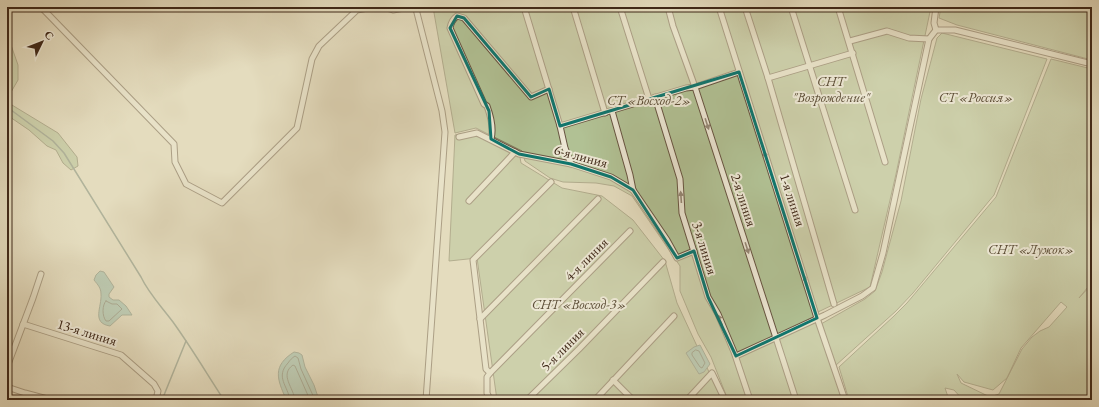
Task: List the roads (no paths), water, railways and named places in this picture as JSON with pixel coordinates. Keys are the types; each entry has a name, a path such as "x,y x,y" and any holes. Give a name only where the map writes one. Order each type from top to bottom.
{"street":[{"path":"41,7 174,144 175,162 186,184 222,203 297,128 312,59 319,46 358,10 373,7"},
{"path":"384,7 393,9 410,7 416,9 442,112 445,132 426,400"},
{"path":"524,7 571,164"},
{"path":"573,7 605,113"},
{"name":"3-я линия","path":"620,7 680,179 682,213 708,297 718,314 736,356 750,400"},
{"name":"2-я линия","path":"668,7 796,400"},
{"name":"1-я линия","path":"719,7 817,318 845,400"},
{"path":"745,7 768,78 834,304"},
{"path":"791,7 855,210"},
{"path":"838,7 850,41 885,162"},
{"path":"936,7 934,23 936,30"},
{"path":"491,139 492,125 489,111 487,106 484,104 450,28 451,23 457,16 464,18 530,97 549,89"},
{"path":"736,356 862,296 873,288 883,253 929,40 936,30"},
{"path":"936,30 955,30 1092,64"},
{"path":"850,41 887,31 909,38 929,40"},
{"path":"768,78 853,53"},
{"path":"560,126 686,88 695,87 739,72"},
{"path":"612,111 633,190 667,240 677,258 694,251"},
{"path":"459,137 477,133 517,153 469,201"},
{"name":"6-я линия","path":"517,153 571,164 611,177 633,190"},
{"path":"490,400 487,393 487,377 490,373 486,369 473,260 551,182"},
{"path":"480,319 598,199"},
{"name":"4-я линия","path":"490,373 630,231"},
{"name":"5-я линия","path":"527,400 579,349 663,262"},
{"path":"7,367 41,274"},
{"path":"595,400 674,316"},
{"name":"13-я линия","path":"23,324 98,348 116,352 126,358 154,384 157,388 156,400"},
{"path":"687,400 712,374 725,400"},
{"path":"613,380 633,400"},
{"path":"7,387 51,400"}],"water":[{"path":"100,271 104,272 114,287 109,294 109,297 113,300 119,300 126,306 132,315 122,315 110,326 101,322 99,318 101,292 94,280"},
{"path":"700,345 710,364 704,372 699,374 686,353 694,347"},
{"path":"294,352 302,355 305,367 314,385 319,400 286,399 280,385 278,373 282,362"}],"waterway":[{"path":"7,107 53,141 64,153 148,289 180,331 224,400"},
{"path":"162,400 186,341"}],"park label":[{"name":"СНТ \"Возрождение\"","path":"831,90"},
{"name":"СТ «Россия»","path":"976,97"},
{"name":"СТ «Восход-2»","path":"649,100"},
{"name":"СНТ «Лужок»","path":"1031,249"},
{"name":"СНТ «Восход-3»","path":"579,304"}]}
